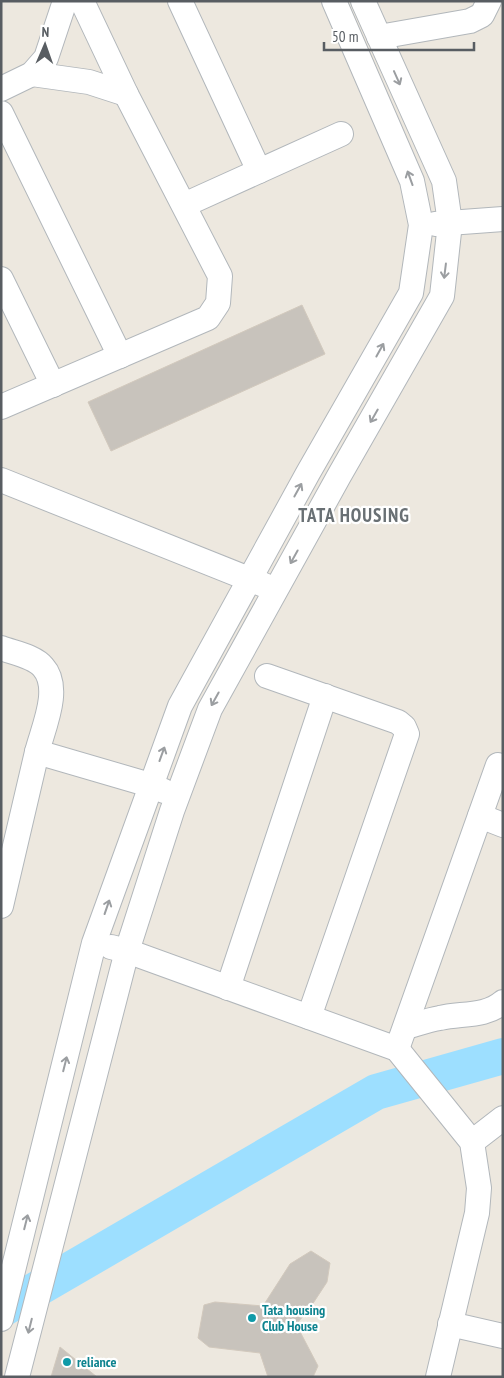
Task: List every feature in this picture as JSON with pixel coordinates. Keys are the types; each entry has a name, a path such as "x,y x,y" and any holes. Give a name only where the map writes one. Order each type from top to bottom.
{"street":[{"path":"1,89 32,74 46,58 65,1"},
{"path":"1,407 208,318 218,303 220,276 126,94 82,1"},
{"path":"180,1 259,171"},
{"path":"41,1280 5,1290 94,943 150,785 180,706 249,579 411,293 422,225 412,181 334,1"},
{"path":"18,1372 127,951 210,709 442,296 450,223 444,181 363,1"},
{"path":"379,37 470,21 482,15 489,1"},
{"path":"32,74 89,82 126,94"},
{"path":"1,113 120,356"},
{"path":"184,205 341,134"},
{"path":"422,225 503,219"},
{"path":"1,279 53,385"},
{"path":"1,480 276,590"},
{"path":"1,648 32,659 43,667 50,680 52,696 1,906"},
{"path":"267,676 398,722 404,727 407,734 309,1018"},
{"path":"228,988 325,696"},
{"path":"37,752 150,785 178,798"},
{"path":"402,1055 406,1027 498,765"},
{"path":"480,816 503,824"},
{"path":"94,943 127,951 309,1018 402,1055 472,1142 479,1188 477,1213 438,1377"},
{"path":"406,1027 441,1018 478,1013 497,1007 503,1002"},
{"path":"472,1142 503,1118"},
{"path":"450,1324 503,1336"}],"building":[{"path":"302,305 325,354 111,451 88,402"},
{"name":"Tata housing Club House","path":"311,1251 330,1263 327,1282 308,1311 296,1324 318,1366 313,1377 268,1377 260,1353 209,1347 198,1338 204,1305 215,1302 263,1306 290,1264"},
{"name":"reliance","path":"60,1347 97,1377 51,1377"}],"waterway":[{"path":"1,1310 376,1092 503,1056"}],"place":[{"name":"Tata housing Club House","path":"252,1318"},
{"name":"reliance","path":"67,1362"}],"district":[{"name":"TATA HOUSING","path":"354,515"}]}
